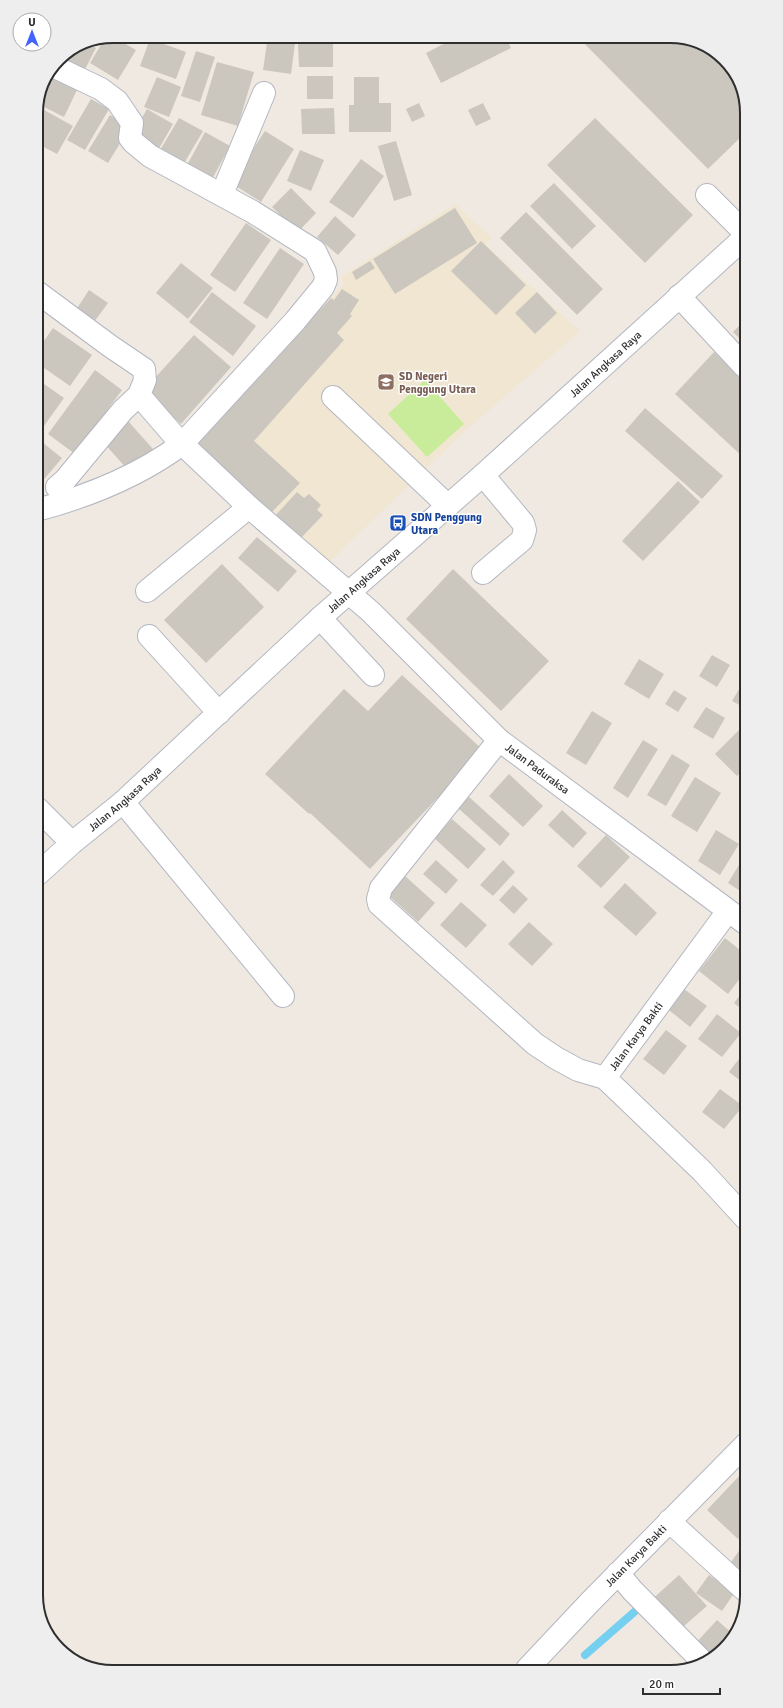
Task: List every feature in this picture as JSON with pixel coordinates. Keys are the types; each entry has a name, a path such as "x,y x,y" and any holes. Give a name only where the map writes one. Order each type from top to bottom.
{"street":[{"path":"43,508 105,488 131,476 170,453 176,439 295,321 323,287 326,280 326,272 315,251 222,194 150,156 130,138 132,123 117,101 101,89 58,69"},
{"path":"222,194 264,92"},
{"path":"707,195 740,228"},
{"name":"Jalan Angkasa Raya","path":"43,869 72,843 123,802 320,618 483,475 740,242"},
{"path":"43,296 144,369 145,380 138,395 123,410 65,480 57,487"},
{"path":"680,296 740,362"},
{"name":"Jalan Paduraksa","path":"138,395 176,439 249,507 371,612 499,740 736,917"},
{"path":"333,397 448,506"},
{"path":"483,475 524,523 525,530 522,540 483,573"},
{"path":"147,591 249,507"},
{"path":"320,618 373,675"},
{"path":"149,636 219,713"},
{"path":"499,740 381,888 378,899 379,904 535,1044 578,1070 605,1078"},
{"path":"123,802 283,996"},
{"path":"43,814 72,843"},
{"name":"Jalan Karya Bakti","path":"736,917 605,1078 702,1171 740,1212"},
{"name":"Jalan Karya Bakti","path":"535,1665 618,1573 740,1450"},
{"path":"669,1521 740,1586"},
{"path":"618,1573 632,1590 700,1659"}],"shaded area":[{"name":"SD Negeri Penggung Utara","path":"455,204 492,238 486,245 580,331 464,432 326,565 193,443 344,284 341,277"}],"green space":[{"path":"425,380 464,424 427,457 388,414"}],"building":[{"path":"124,43 136,50 118,80 90,63 102,44"},
{"path":"149,43 161,43 186,52 176,79 140,66"},
{"path":"267,43 295,43 291,74 263,70"},
{"path":"445,43 508,43 511,48 441,83 426,53"},
{"path":"584,43 684,44 705,52 720,63 733,82 739,99 740,138 708,169"},
{"path":"298,44 333,44 333,67 299,67"},
{"path":"92,46 96,48 83,73 65,62 78,52"},
{"path":"196,51 215,57 200,102 181,96"},
{"path":"217,62 254,72 238,126 201,115"},
{"path":"307,76 333,76 333,99 307,99"},
{"path":"53,77 77,90 64,117 43,107 45,95"},
{"path":"157,77 181,87 169,117 144,107"},
{"path":"354,77 379,77 379,103 391,103 391,132 349,132 349,105 354,105"},
{"path":"91,99 109,109 85,150 67,140"},
{"path":"419,103 425,116 412,122 406,109"},
{"path":"483,103 491,119 476,126 468,110"},
{"path":"334,108 335,134 302,134 301,109"},
{"path":"43,109 73,126 57,154 43,147"},
{"path":"147,109 173,124 157,152 131,137"},
{"path":"110,115 130,127 108,163 88,151"},
{"path":"179,118 203,131 183,165 159,152"},
{"path":"595,118 693,215 645,263 547,165"},
{"path":"265,131 294,149 261,202 231,183"},
{"path":"205,132 230,146 211,181 186,167"},
{"path":"396,141 412,195 394,201 378,146"},
{"path":"300,150 324,160 311,191 287,181"},
{"path":"361,159 384,176 353,218 329,202"},
{"path":"554,183 596,226 572,249 530,206"},
{"path":"291,188 316,213 298,232 272,207"},
{"path":"455,208 477,243 395,294 373,259"},
{"path":"526,212 603,289 577,315 500,238"},
{"path":"335,216 356,235 338,255 317,237"},
{"path":"246,223 271,240 235,292 210,275"},
{"path":"481,241 526,285 496,315 451,271"},
{"path":"280,248 304,264 267,319 243,303"},
{"path":"370,261 375,268 356,280 352,272"},
{"path":"181,263 213,288 188,319 156,293"},
{"path":"342,289 359,300 350,314 352,316 337,333 344,340 254,441 300,483 270,514 193,443 314,313 316,314 331,298 334,300"},
{"path":"89,290 108,303 94,322 76,310"},
{"path":"212,292 256,326 233,356 189,322"},
{"path":"537,292 557,313 535,334 515,313"},
{"path":"740,325 740,339 733,332"},
{"path":"53,328 92,355 70,386 43,367 43,342"},
{"path":"194,335 231,367 181,424 143,391"},
{"path":"714,352 740,377 740,454 675,394"},
{"path":"95,370 122,390 75,454 48,434"},
{"path":"43,383 64,398 44,426 43,425"},
{"path":"645,408 723,476 702,499 625,431"},
{"path":"128,421 153,449 128,470 103,442"},
{"path":"43,443 62,458 43,481"},
{"path":"678,481 700,502 643,561 622,541"},
{"path":"297,492 304,498 309,494 321,505 317,510 323,515 299,540 274,517"},
{"path":"257,537 297,571 278,592 238,558"},
{"path":"222,564 264,607 206,663 164,620"},
{"path":"453,569 549,661 501,711 406,619"},
{"path":"712,655 730,665 717,687 699,676"},
{"path":"639,659 664,674 649,699 624,684"},
{"path":"402,675 483,750 370,869 310,813 309,814 265,774 344,689 368,711"},
{"path":"740,688 740,705 732,701"},
{"path":"674,690 687,698 678,712 665,704"},
{"path":"706,707 725,718 713,739 693,727"},
{"path":"592,711 612,723 586,765 566,753"},
{"path":"740,729 740,773 737,776 715,754"},
{"path":"643,740 658,749 628,798 613,788"},
{"path":"672,754 690,765 666,806 647,795"},
{"path":"509,774 543,806 523,827 489,796"},
{"path":"695,777 721,793 697,832 671,816"},
{"path":"468,796 510,834 500,846 458,808"},
{"path":"562,810 587,833 573,848 548,825"},
{"path":"452,819 486,849 468,869 434,838"},
{"path":"716,830 739,844 720,875 698,861"},
{"path":"606,835 630,857 601,888 577,866"},
{"path":"436,860 458,880 446,894 423,874"},
{"path":"503,860 515,872 493,896 480,885"},
{"path":"740,863 740,891 728,883"},
{"path":"405,876 435,903 418,922 388,895"},
{"path":"625,883 657,913 636,936 603,907"},
{"path":"513,885 528,899 514,914 499,900"},
{"path":"461,902 487,925 466,948 440,925"},
{"path":"529,922 553,944 532,966 508,944"},
{"path":"725,938 740,950 740,978 728,994 699,971"},
{"path":"680,986 707,1006 690,1027 664,1006"},
{"path":"740,995 740,1008 734,1003"},
{"path":"717,1014 740,1032 740,1034 722,1057 698,1039"},
{"path":"666,1030 687,1046 664,1075 643,1059"},
{"path":"740,1058 740,1080 729,1072"},
{"path":"720,1089 740,1104 740,1110 724,1129 702,1112"},
{"path":"740,1475 740,1537 738,1539 707,1510"},
{"path":"740,1549 740,1576 727,1568"},
{"path":"679,1575 707,1606 676,1633 648,1603"},
{"path":"709,1575 735,1592 722,1611 696,1593"},
{"path":"717,1620 730,1632 720,1645 704,1656 693,1646"}],"waterway":[{"path":"585,1655 640,1607"}],"place":[{"name":"SD Negeri Penggung Utara","path":"386,382"},
{"name":"SDN Penggung Utara","path":"398,523"}]}
